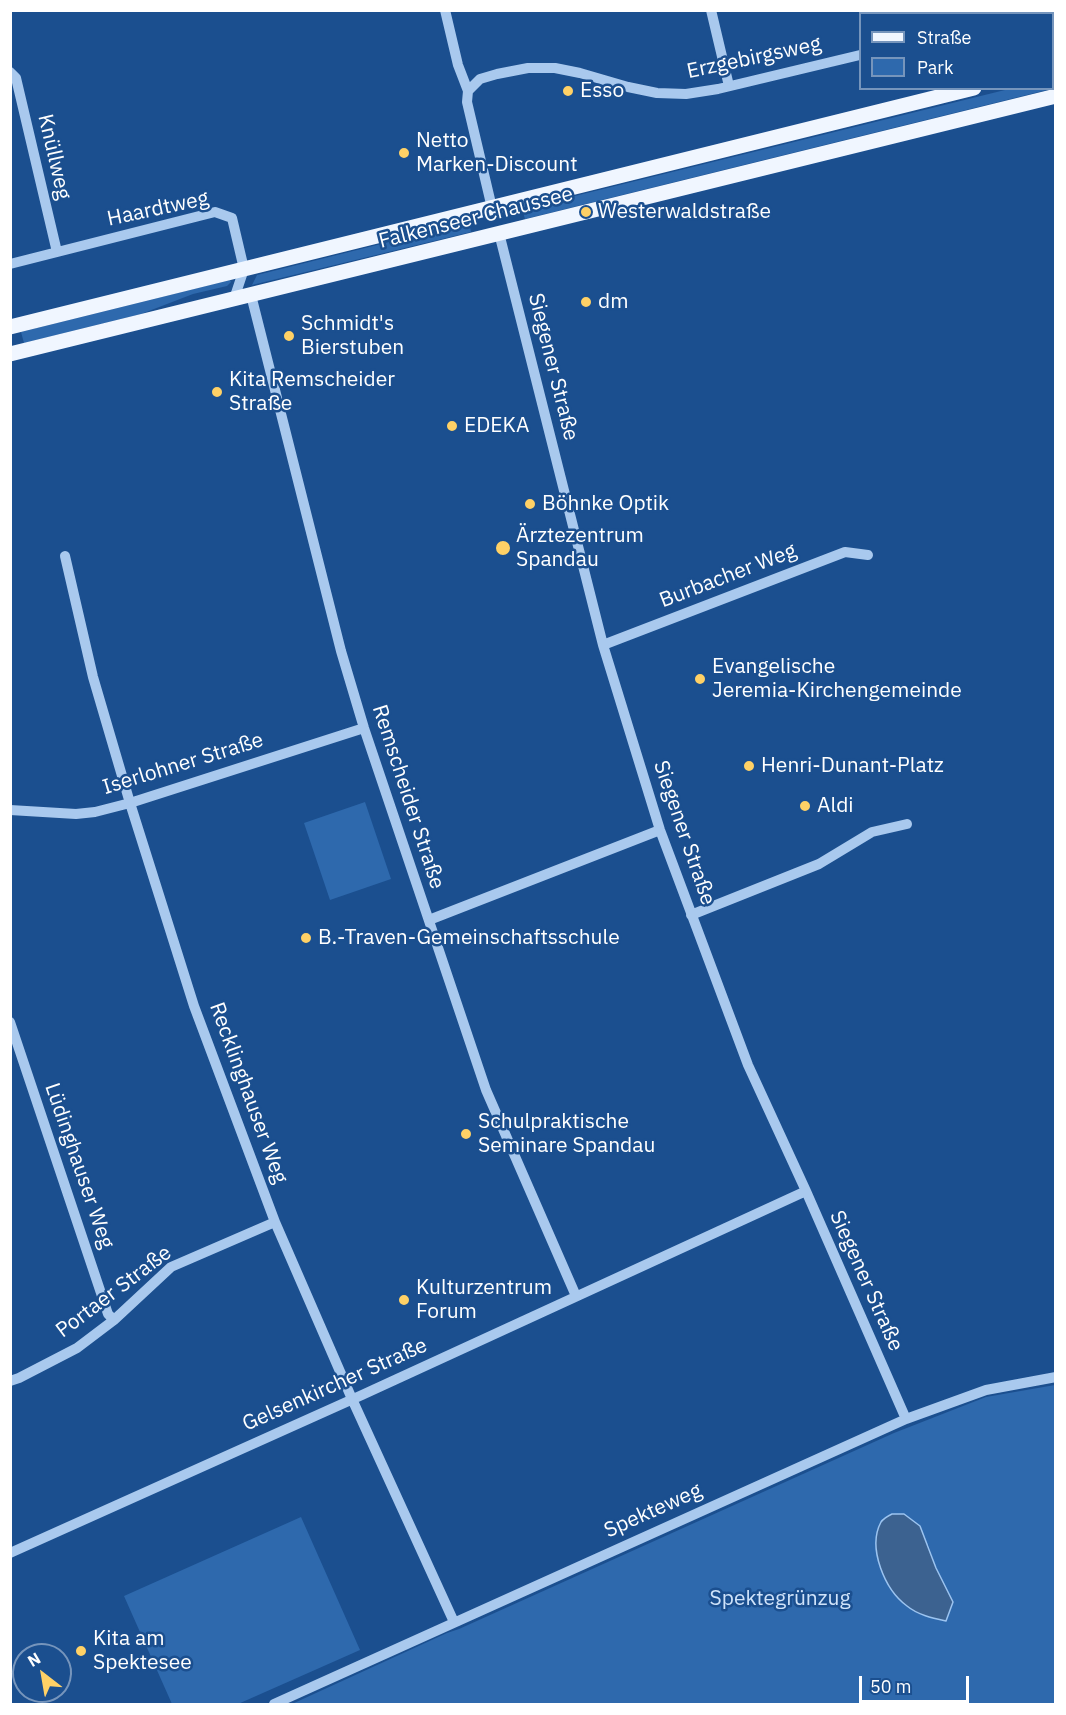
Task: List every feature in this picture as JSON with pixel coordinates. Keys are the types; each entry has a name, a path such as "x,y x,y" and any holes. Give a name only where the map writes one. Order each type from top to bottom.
{"main road":[{"name":"Falkenseer Chaussee","path":"10,327 966,90"},
{"name":"Falkenseer Chaussee","path":"10,354 1056,96"},
{"path":"492,208 499,233"}],"street":[{"path":"445,10 458,65 468,91 467,102 492,208"},
{"path":"711,10 729,86"},
{"name":"Erzgebirgsweg","path":"468,91 480,79 498,74 528,68 555,68 580,72 628,87 657,93 686,94 859,55"},
{"name":"Knüllweg","path":"10,72 16,78 57,252"},
{"name":"Haardtweg","path":"10,264 215,212 232,218 244,269"},
{"name":"Siegener Straße","path":"499,233 603,645 660,830 748,1065 906,1419"},
{"path":"234,299 244,269"},
{"name":"Remscheider Straße","path":"251,295 338,639 364,728 486,1090 576,1296"},
{"name":"Burbacher Weg","path":"603,645 846,552 868,555"},
{"name":"Recklinghauser Weg","path":"65,556 93,677 194,1006 275,1222 352,1400 454,1622"},
{"name":"Iserlohner Straße","path":"10,810 76,814 94,812 364,728"},
{"path":"692,915 819,864 872,832 907,824"},
{"path":"429,920 660,830"},
{"name":"Lüdinghauser Weg","path":"10,1022 108,1314 114,1320"},
{"name":"Gelsenkircher Straße","path":"10,1553 352,1400 806,1191"},
{"name":"Portaer Straße","path":"10,1381 77,1347 114,1320 171,1267 275,1222"},
{"name":"Spekteweg","path":"274,1704 906,1419 986,1389 1056,1377"}],"green space":[{"path":"1005,90 1047,90 525,219 522,209"},
{"path":"469,222 471,232 252,285 257,275"},
{"path":"230,280 227,286 193,294 141,314 24,343 21,332"},
{"path":"365,802 391,879 330,900 304,823"},
{"name":"Spektegrünzug","path":"1055,1385 1055,1704 292,1704 894,1433 986,1397","holes":["928,1544 936,1568 953,1602 946,1621 917,1613"]},
{"path":"301,1517 360,1650 238,1704 172,1704 124,1596"}],"shaded area":[{"path":"892,1514 904,1514 920,1526 936,1568 953,1602 946,1621 925,1616 911,1609 899,1599 885,1579 877,1556 877,1532 882,1521"}],"place":[{"name":"Esso","path":"568,91"},
{"name":"Netto Marken-Discount","path":"404,153"},
{"name":"Westerwaldstraße","path":"586,212"},
{"name":"dm","path":"586,302"},
{"name":"Schmidt's Bierstuben","path":"289,336"},
{"name":"Kita Remscheider Straße","path":"217,392"},
{"name":"EDEKA","path":"452,426"},
{"name":"Böhnke Optik","path":"530,504"},
{"name":"Ärztezentrum Spandau","path":"503,548"},
{"name":"Evangelische Jeremia-Kirchengemeinde","path":"700,679"},
{"name":"Henri-Dunant-Platz","path":"749,766"},
{"name":"Aldi","path":"805,806"},
{"name":"B.-Traven-Gemeinschaftsschule","path":"306,938"},
{"name":"Schulpraktische Seminare Spandau","path":"466,1134"},
{"name":"Kulturzentrum Forum","path":"404,1300"},
{"name":"Kita am Spektesee","path":"81,1651"}]}
